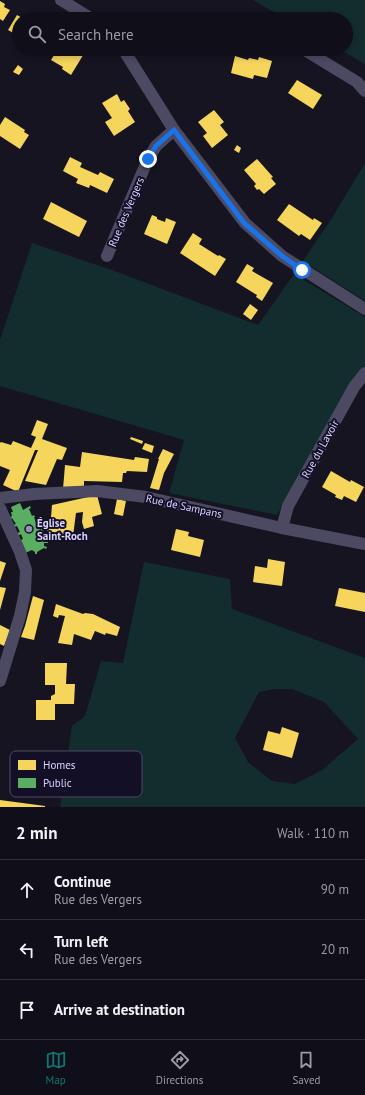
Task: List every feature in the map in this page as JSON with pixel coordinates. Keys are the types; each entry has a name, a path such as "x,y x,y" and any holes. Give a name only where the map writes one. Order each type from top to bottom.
{"street":[{"path":"61,0 81,12"},
{"path":"128,56 174,130 244,223 282,256 365,309"},
{"path":"314,56 357,82 365,91"},
{"name":"Rue des Vergers","path":"107,256 148,159 156,146 174,130"},
{"name":"Rue du Lavoir","path":"282,528 288,506 354,387 365,373"},
{"name":"Rue de Sampans","path":"0,498 34,494 98,491 146,497 282,528 365,544"},
{"path":"0,508 20,552 26,570 25,592 21,610 0,681"}],"green space":[{"path":"253,0 365,0 365,64 351,56 353,56 353,12 274,12"},
{"path":"365,163 365,301 303,261 332,218"},
{"path":"32,243 112,270 258,325 294,274 365,317 365,365 357,375 318,441 277,515 169,493 184,440 0,386 0,340"},
{"path":"144,562 230,579 232,609 365,658 365,807 60,807 61,797 142,797 142,751 68,751 72,726 85,716 101,661 123,663","holes":["275,689 292,689 324,702 358,739 322,770 295,784 272,781 248,762 235,738 259,692"]}],"building: Homes":[{"path":"0,1 5,4 4,7 10,10 3,21 0,19"},
{"path":"12,23 12,32 8,30"},
{"path":"54,56 83,56 71,75 62,69 63,67 51,60"},
{"path":"235,56 248,60 249,58 258,60 259,57 272,61 267,78 254,75 253,79 231,73"},
{"path":"18,65 23,69 19,75 13,72"},
{"path":"297,80 322,95 313,109 288,93"},
{"path":"117,94 121,102 124,100 130,109 128,111 135,122 114,136 105,122 112,118 102,103"},
{"path":"214,110 224,122 220,125 228,135 212,148 203,136 207,133 198,122"},
{"path":"5,117 25,130 24,132 29,135 20,149 0,136 0,125"},
{"path":"237,145 241,148 239,153 234,150"},
{"path":"70,157 82,163 80,167 98,175 100,172 114,179 107,193 90,185 89,188 76,183 78,179 63,171"},
{"path":"257,159 273,177 271,178 276,184 264,194 259,189 257,190 254,186 256,184 244,170"},
{"path":"51,202 87,221 79,237 43,219"},
{"path":"289,204 313,220 314,218 322,223 310,240 301,234 299,236 277,220"},
{"path":"152,215 165,222 166,218 176,222 167,244 144,234"},
{"path":"193,233 202,239 199,244 218,256 219,255 226,259 215,276 180,253"},
{"path":"247,264 254,268 252,271 273,283 262,301 256,297 257,295 236,282"},
{"path":"250,304 258,310 251,320 243,314"},
{"path":"37,420 48,424 42,439 67,448 62,460 57,459 46,485 25,481 38,450 35,450 18,492 3,485 10,470 0,466 0,443 11,445 13,441 31,448 36,437 31,435"},
{"path":"131,437 143,441 142,444 130,439"},
{"path":"145,443 154,446 152,453 142,449"},
{"path":"163,449 174,454 164,473 159,490 150,488 158,459"},
{"path":"82,452 134,460 135,457 149,459 147,472 127,471 126,473 123,473 122,482 84,481 84,488 63,489 65,465 80,467"},
{"path":"331,471 350,482 351,480 364,487 356,502 344,496 342,500 335,497 336,495 322,487"},
{"path":"97,495 102,514 92,517 94,526 84,529 82,522 83,512 76,513 73,536 52,534 44,529 51,517 52,505"},
{"path":"117,499 126,501 123,516 114,514"},
{"path":"176,529 189,532 188,536 204,540 200,557 171,550"},
{"path":"268,559 285,562 282,586 253,582 255,566 267,568"},
{"path":"0,561 6,563 0,581"},
{"path":"0,587 6,588 0,610"},
{"path":"339,588 365,593 365,612 335,606"},
{"path":"33,596 44,600 34,640 21,637"},
{"path":"56,604 83,614 93,614 120,627 117,636 106,633 105,635 95,631 91,640 74,634 72,645 58,643 65,616 59,615 58,618 53,616"},
{"path":"0,625 10,630 4,646 0,644"},
{"path":"45,663 67,663 66,684 75,684 74,704 55,704 55,720 36,720 36,700 51,700 51,696 55,694 55,685 45,685"},
{"path":"282,727 299,733 292,758 263,750 268,731 280,734"},
{"path":"0,800 45,806 45,807 0,807"}],"building: Public":[{"name":"Église Saint-Roch","path":"20,503 23,510 30,506 31,508 29,509 32,516 34,515 35,517 36,523 40,521 41,523 38,525 40,530 43,528 44,530 41,534 44,541 48,541 48,543 44,543 44,546 47,547 46,549 44,548 37,552 37,554 35,554 32,550 25,553 21,540 23,539 21,534 18,536 17,533 20,532 17,526 14,527 13,525 16,524 12,518 9,518 12,516 11,512 13,512 11,507"}],"place":[{"name":"Église Saint-Roch","path":"29,529"}],"route":[{"path":"148,159 156,146 174,130 244,223 282,256 302,270"}]}
